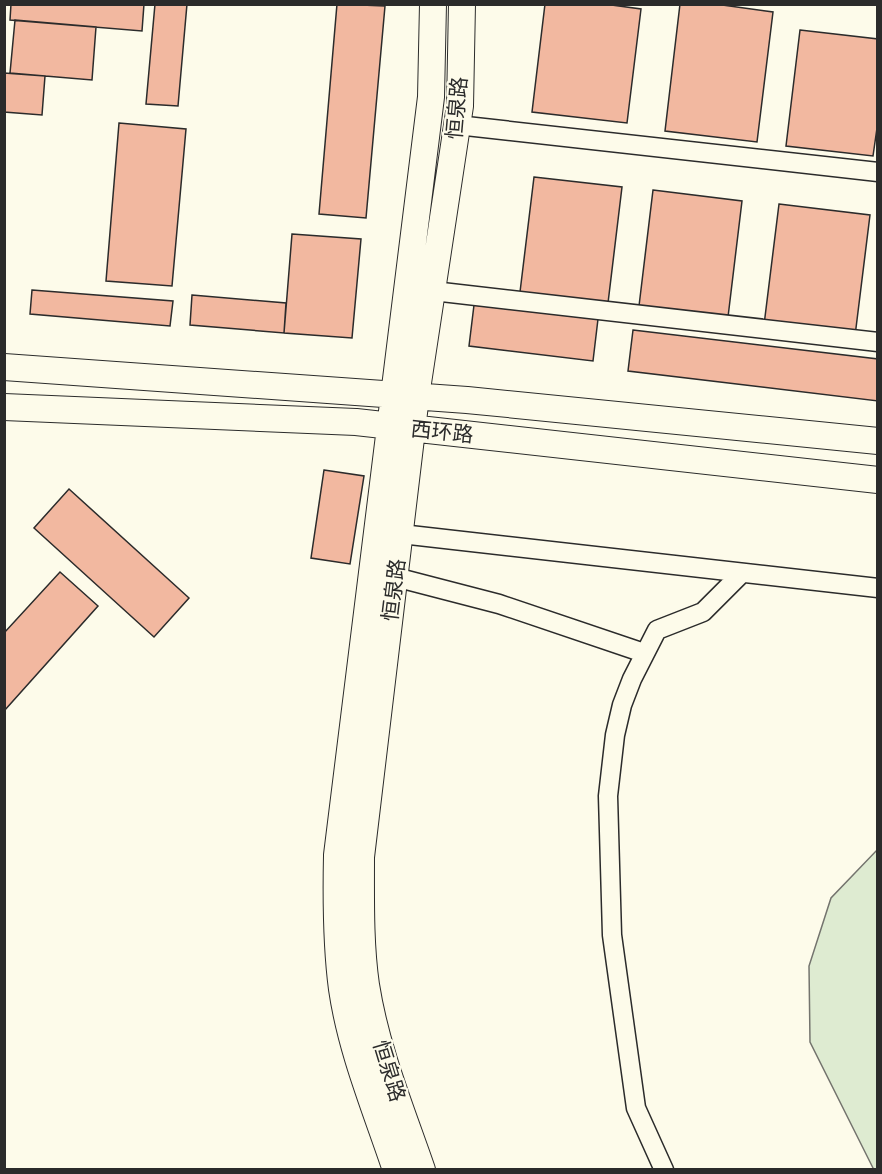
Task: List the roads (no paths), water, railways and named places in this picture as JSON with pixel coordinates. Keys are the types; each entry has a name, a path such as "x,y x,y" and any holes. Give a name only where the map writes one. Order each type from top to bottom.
{"main road":[{"name":"恒泉路","path":"396,1170 357,1055 342,990 336,923 337,855 401,427 431,97 433,4"},
{"name":"恒泉路","path":"404,395 433,291 457,125 462,4"},
{"name":"西环路","path":"4,367 404,395 878,441"},
{"name":"西环路","path":"4,407 401,427 878,480"},
{"name":"恒泉路","path":"401,427 400,534 362,857 360,922 366,986 380,1048 422,1170"}],"street":[{"path":"457,125 878,172"},
{"path":"433,291 878,342"},
{"path":"400,534 878,588"},
{"path":"664,1170 636,1108 612,935 608,796 610,765 622,705 644,653 657,630 703,612 742,573"},
{"path":"395,577 499,604 644,653"}]}
